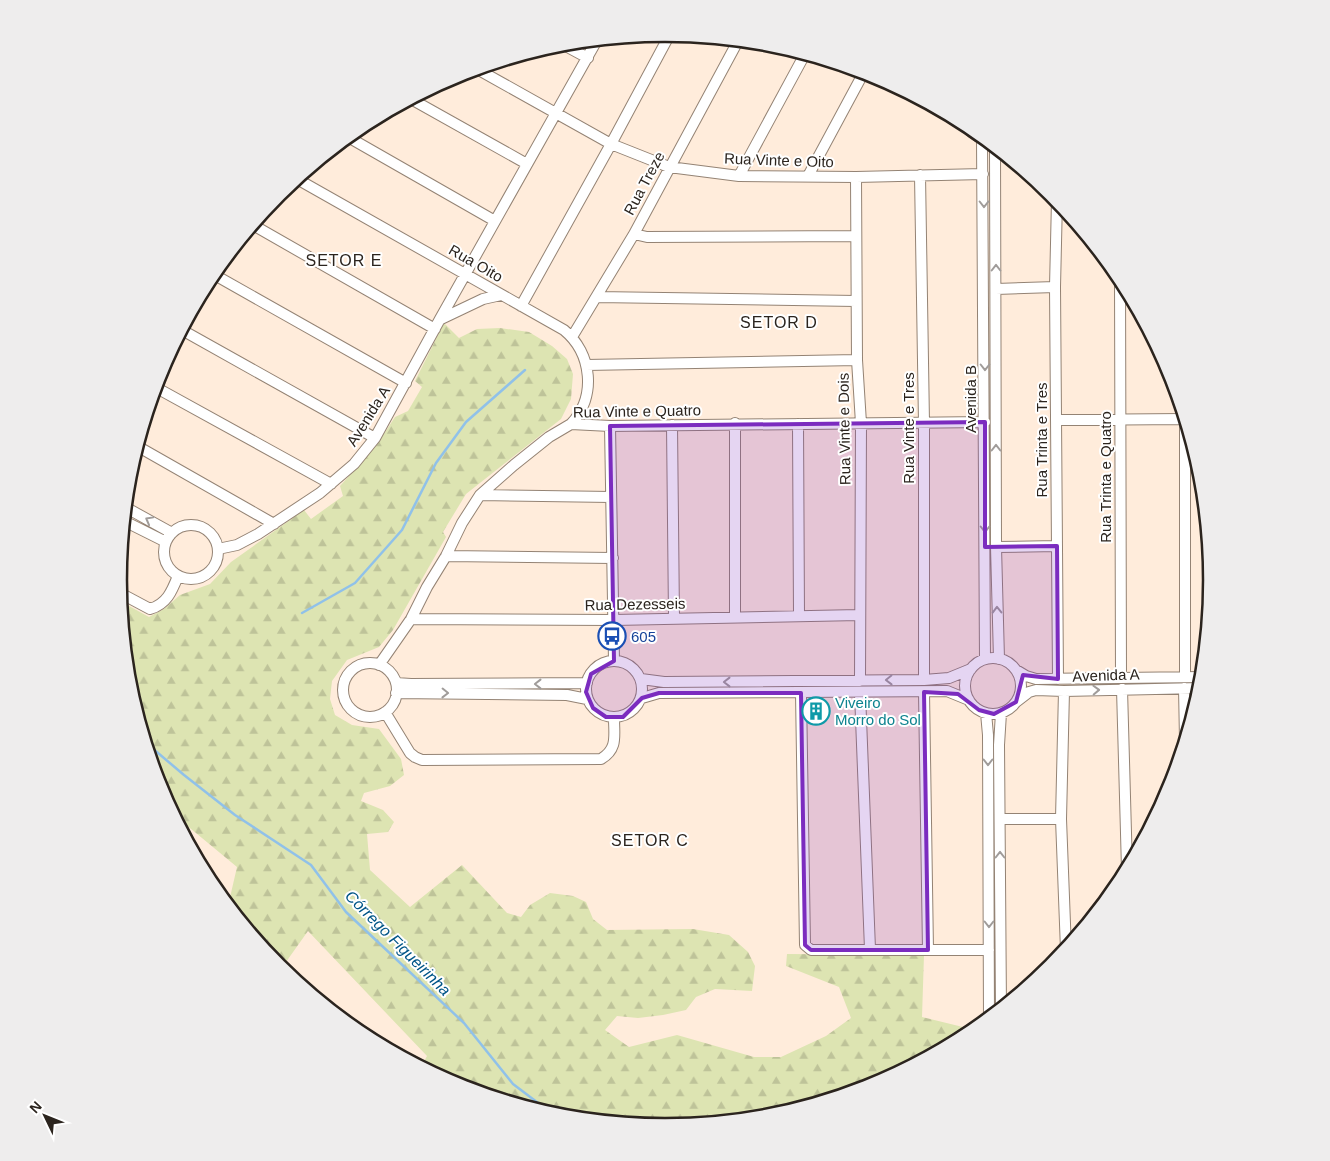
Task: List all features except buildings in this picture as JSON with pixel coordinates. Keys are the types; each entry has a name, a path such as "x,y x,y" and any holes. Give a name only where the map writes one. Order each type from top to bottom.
{"street":[{"path":"521,306 666,42"},
{"name":"Avenida A","path":"218,549 237,545 274,524 331,484 354,464 375,438 593,47"},
{"name":"Rua Treze","path":"572,337 634,234 735,47"},
{"path":"574,51 588,58"},
{"path":"739,176 801,60"},
{"name":"Rua Vinte e Oito","path":"485,74 611,144 669,167 739,176 856,177 983,174"},
{"path":"808,176 860,79"},
{"path":"417,103 527,164"},
{"path":"355,141 495,221"},
{"name":"Avenida B","path":"983,147 985,659"},
{"name":"Avenida B","path":"995,156 996,547 1000,659"},
{"name":"Rua Vinte e Tres","path":"920,176 924,423 924,680"},
{"name":"Rua Vinte e Dois","path":"856,177 857,360 861,423 860,681"},
{"name":"Rua Oito","path":"303,183 564,330 572,337 584,355 588,388 579,416 571,424"},
{"name":"Rua Trinta e Tres","path":"1057,213 1055,287 1058,679"},
{"path":"259,228 435,329"},
{"path":"634,234 646,238 855,236"},
{"path":"221,278 406,383"},
{"path":"996,288 1055,287"},
{"path":"440,319 483,299 501,295"},
{"name":"Rua Trinta e Quatro","path":"1120,295 1120,678"},
{"path":"597,297 856,301"},
{"path":"187,333 375,438"},
{"path":"586,365 857,360"},
{"path":"162,391 331,484"},
{"path":"1056,420 1178,419"},
{"name":"Rua Vinte e Quatro","path":"379,664 411,620 462,523 480,495 549,437 571,424 610,426 735,423 985,422"},
{"path":"735,423 735,616"},
{"path":"798,424 800,615"},
{"path":"672,425 674,618"},
{"path":"610,426 614,661"},
{"path":"1185,441 1185,677"},
{"path":"143,449 274,524"},
{"path":"480,495 611,497"},
{"path":"132,510 172,533"},
{"path":"130,524 166,542"},
{"path":"187,525 196,525 211,533 218,549 214,565 202,576 194,579 178,576 167,565 164,558 166,542 172,533 187,525"},
{"path":"996,547 1057,546"},
{"path":"446,556 612,558"},
{"path":"127,597 150,609 164,602 172,593 178,576"},
{"name":"Rua Dezesseis","path":"411,620 614,620 859,614"},
{"path":"642,698 659,693 947,691 969,700 979,710 986,713 1001,713 1016,702 1021,686 1016,670 1010,664 1000,659 985,659 977,663 967,676 965,684 969,700"},
{"path":"614,661 630,666 641,679 643,688 642,698 631,712 623,717 614,718 599,714 593,708 588,698 587,683 591,674 597,667 605,663 614,661"},
{"path":"370,663 379,664 392,674 396,688 390,707 385,712 376,716 358,714 346,702 343,693 343,684 353,668 361,664 370,663"},
{"path":"641,679 664,682 924,680 949,678 971,669"},
{"name":"Avenida A","path":"1016,670 1036,679 1194,677"},
{"path":"396,688 440,684 587,683"},
{"path":"396,688 588,698"},
{"path":"1184,688 1185,721"},
{"name":"Avenida A","path":"1016,702 1029,692 1036,690 1192,688"},
{"path":"1122,689 1128,855"},
{"path":"1064,691 1062,819 1066,939"},
{"path":"924,692 928,950"},
{"path":"801,693 805,945 811,950 989,950"},
{"path":"860,693 870,949"},
{"path":"385,712 410,753 422,760 601,759 608,754 614,744 614,718"},
{"path":"986,713 988,735 989,1010"},
{"path":"1001,713 999,745 1001,1001"},
{"path":"1000,820 1062,819"}],"highlighted area":[{"path":"985,422 985,547 1057,546 1058,679 1023,675 1016,702 994,714 979,710 958,694 924,692 928,950 811,950 805,945 801,693 659,693 642,698 623,717 606,717 593,708 586,692 591,674 614,661 610,426"}],"green space":[{"path":"444,323 459,338 477,329 500,328 529,332 552,346 567,359 573,374 571,399 561,419 466,494 443,532 446,537 393,630 379,647 347,660 332,681 330,699 335,715 352,725 379,729 401,759 404,775 390,786 364,793 361,801 383,810 394,822 388,832 367,834 370,870 410,907 462,865 507,913 521,917 530,905 550,893 573,896 586,902 593,919 607,930 693,929 729,935 748,952 755,966 752,991 715,989 696,997 686,1010 638,1018 617,1016 605,1030 629,1047 677,1035 754,1057 781,1057 826,1036 851,1018 839,987 786,966 787,954 924,955 922,1017 965,1027 903,1063 871,1078 838,1090 770,1108 700,1117 630,1117 595,1114 560,1108 492,1090 459,1078 424,1061 427,1056 308,931 286,962 238,908 230,897 237,867 185,824 168,786 145,720 137,685 128,605 149,617 164,609 180,595 210,584 231,562 304,510 311,519 343,496 340,486 376,446 395,417 408,411 422,387 415,381"}],"waterway":[{"path":"302,613 355,583 402,530 436,463 466,422 525,370"},
{"name":"Córrego Figueirinha","path":"155,751 235,815 311,865 346,912 464,1023 513,1084 538,1103"}],"place":[{"name":"605","path":"612,636"},
{"name":"Viveiro Morro do Sol","path":"816,711"}],"district":[{"name":"SETOR E","path":"344,260"},
{"name":"SETOR D","path":"779,322"},
{"name":"SETOR C","path":"650,840"}]}
